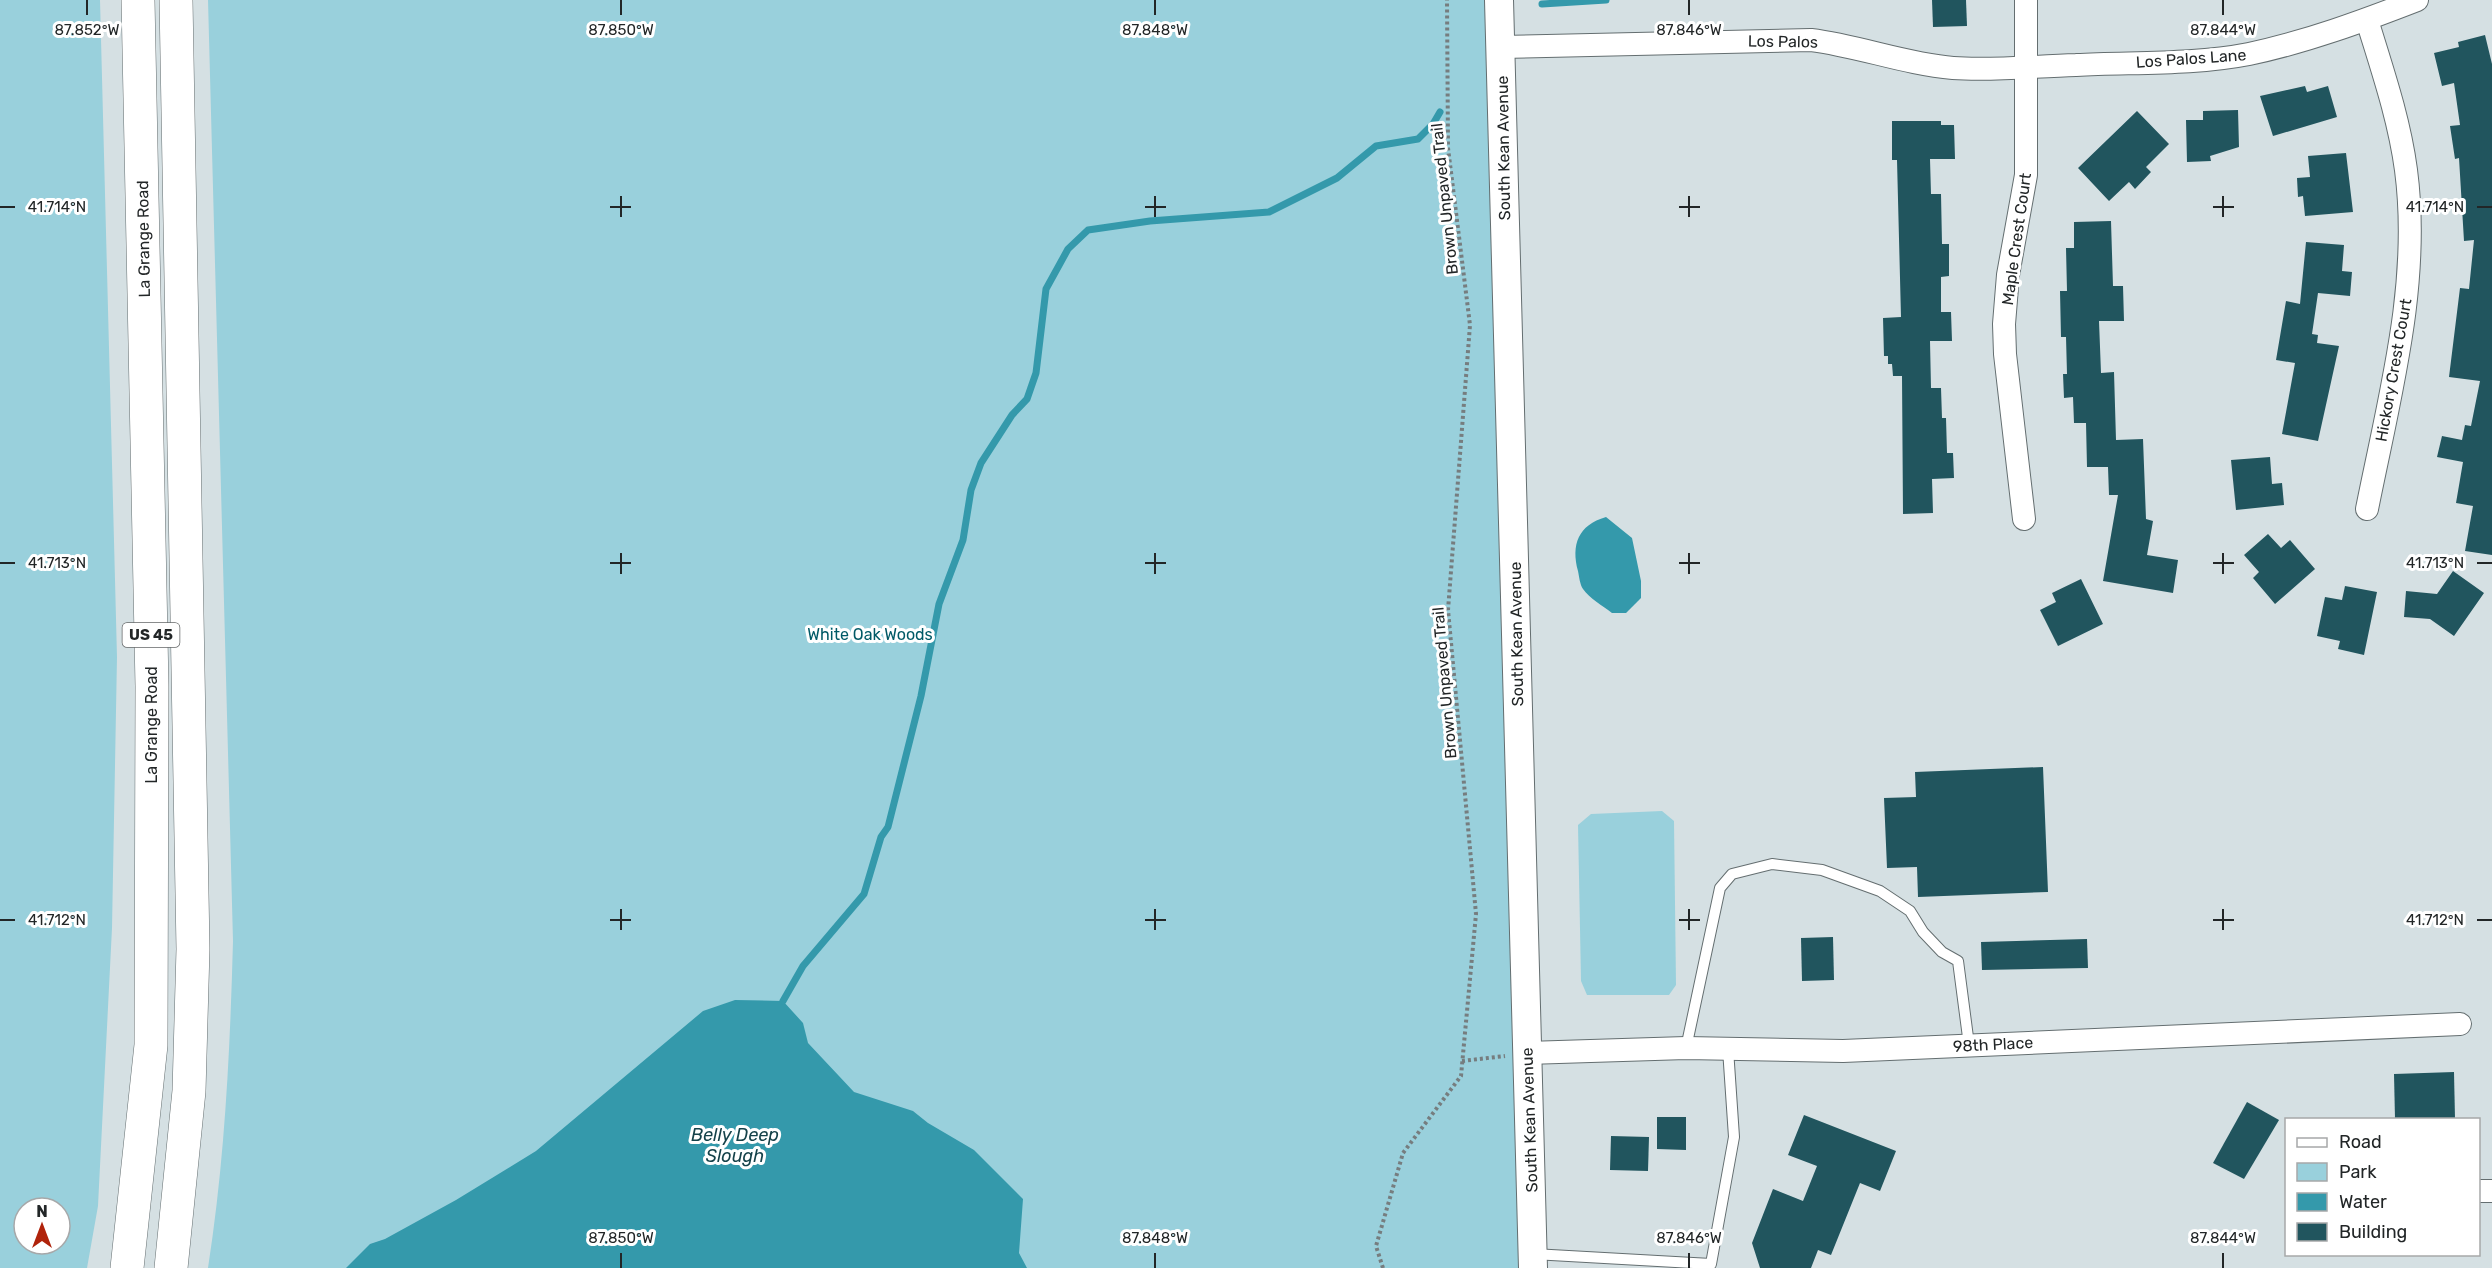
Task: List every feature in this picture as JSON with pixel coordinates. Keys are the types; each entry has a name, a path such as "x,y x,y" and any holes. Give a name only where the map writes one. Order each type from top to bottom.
{"highway":[{"name":"La Grange Road","path":"128,1268 151,1033 152,686 138,0"},
{"name":"US 45","path":"171,1268 189,1091 193,949 176,0"}],"street":[{"name":"South Kean Avenue","path":"1499,0 1533,1261"},
{"name":"Maple Crest Court","path":"2024,519 2005,354 2004,324 2008,275 2026,175 2026,0"},
{"name":"Los Palos Lane","path":"2027,67 2208,59 2248,54 2367,20 2418,0"},
{"name":"Hickory Crest Court","path":"2367,20 2400,132 2409,217 2405,316 2367,509"},
{"name":"Los Palos","path":"1500,47 1811,39 1843,44 1918,63 1952,68 2027,67"},
{"name":"98th Place","path":"1527,1053 1686,1048 1843,1051 2460,1024"}],"lane":[{"path":"1686,1048 1720,888 1732,874 1772,864 1822,870 1880,891 1910,911 1923,932 1942,952 1958,961 1969,1045"},
{"path":"1533,1261 1713,1266 1734,1137 1728,1049"}],"path":[{"name":"Brown Unpaved Trail","path":"1383,1268 1376,1246 1403,1153 1461,1076 1476,914 1448,610 1470,325 1448,148 1447,0"},
{"path":"1462,1061 1527,1053"}],"green space":[{"path":"0,0 100,0 117,657 112,928 98,1206 87,1268 0,1268"},
{"name":"White Oak Woods","path":"208,0 1498,0 1531,1268 208,1268 219,1186 226,1105 233,941"},
{"path":"1662,811 1674,821 1676,985 1669,995 1587,995 1581,981 1578,825 1591,814"}],"water":[{"path":"1606,517 1632,538 1641,581 1641,598 1626,613 1612,613 1592,599 1582,587 1576,562 1576,545 1583,531 1589,525"},
{"name":"Belly Deep Slough","path":"735,1000 783,1001 803,1023 808,1043 854,1092 913,1111 928,1123 974,1150 1023,1199 1019,1253 1027,1268 346,1268 370,1244 385,1239 456,1200 536,1151 703,1011"}],"building":[{"path":"1932,0 1966,0 1967,26 1933,27"},
{"path":"2485,35 2492,64 2492,555 2465,551 2473,506 2456,503 2463,462 2437,457 2442,436 2462,440 2465,425 2471,426 2480,381 2449,377 2460,288 2469,289 2474,240 2464,241 2459,158 2455,159 2450,126 2460,125 2454,83 2442,86 2434,53 2459,47 2458,42"},
{"path":"2305,86 2307,92 2328,86 2337,117 2273,136 2260,96"},
{"path":"2238,110 2239,147 2210,156 2211,161 2187,162 2186,120 2203,120 2203,111"},
{"path":"2137,111 2169,144 2146,167 2151,172 2135,189 2129,182 2109,201 2078,168"},
{"path":"1892,121 1941,121 1941,125 1954,125 1955,159 1930,159 1931,194 1941,194 1942,244 1949,244 1949,276 1941,277 1941,312 1951,312 1952,341 1930,341 1931,388 1941,388 1942,418 1946,418 1947,453 1953,453 1954,478 1932,479 1933,513 1903,514 1902,376 1893,376 1892,364 1888,364 1888,356 1884,356 1883,318 1901,317 1897,160 1892,160"},
{"path":"2346,153 2353,212 2305,216 2303,196 2298,197 2297,178 2310,177 2308,156"},
{"path":"2111,221 2113,286 2123,286 2124,321 2099,321 2101,373 2114,372 2116,440 2143,439 2146,519 2153,521 2147,555 2178,560 2173,593 2103,581 2118,495 2109,495 2108,467 2087,467 2086,423 2074,423 2073,397 2064,398 2063,374 2067,374 2066,337 2061,337 2060,291 2067,291 2066,248 2074,248 2074,222"},
{"path":"2306,242 2344,245 2342,271 2352,272 2350,296 2318,293 2312,334 2318,335 2317,343 2339,346 2318,441 2282,434 2295,363 2276,360 2286,301 2300,304"},
{"path":"2270,457 2272,484 2282,483 2284,505 2236,510 2231,460"},
{"path":"2268,534 2281,548 2290,540 2315,569 2275,604 2253,578 2259,572 2244,555"},
{"path":"2453,571 2484,593 2454,636 2430,619 2404,617 2406,591 2437,594"},
{"path":"2081,579 2103,624 2058,646 2040,610 2056,602 2052,593"},
{"path":"2345,586 2377,592 2364,655 2338,649 2340,641 2317,636 2325,597 2342,600"},
{"path":"2043,767 2048,892 1918,897 1917,867 1887,868 1884,798 1916,797 1915,772"},
{"path":"1833,937 1834,980 1802,981 1801,938"},
{"path":"2087,939 2088,968 1982,970 1981,942"},
{"path":"2454,1072 2455,1118 2395,1118 2394,1074"},
{"path":"2247,1102 2279,1120 2244,1179 2213,1163"},
{"path":"1804,1115 1896,1151 1880,1191 1860,1183 1831,1255 1818,1250 1811,1268 1760,1268 1752,1243 1773,1189 1803,1201 1817,1166 1788,1155"},
{"path":"1657,1117 1686,1117 1686,1150 1657,1149"},
{"path":"1611,1136 1649,1137 1648,1171 1610,1170"}],"waterway":[{"path":"1542,4 1606,0"},
{"path":"783,1001 803,966 864,894 881,837 888,827 921,696 939,604 963,540 971,490 981,463 1012,415 1027,399 1036,373 1046,289 1068,249 1088,230 1150,221 1269,212 1337,178 1376,146 1418,139 1433,124 1440,112"}]}
